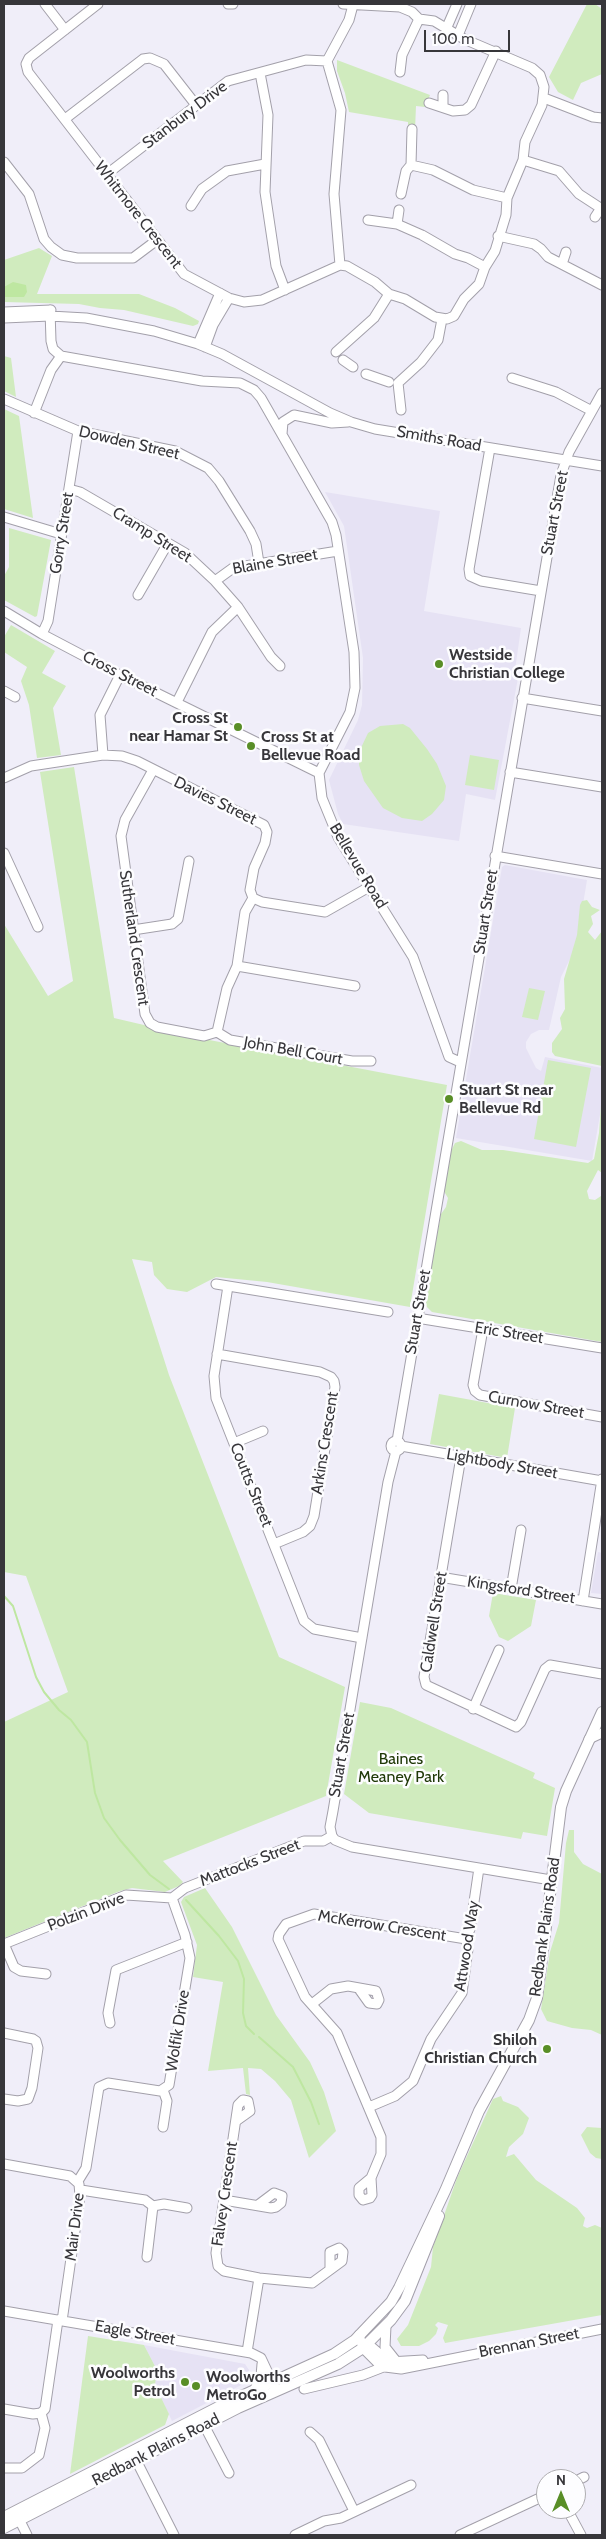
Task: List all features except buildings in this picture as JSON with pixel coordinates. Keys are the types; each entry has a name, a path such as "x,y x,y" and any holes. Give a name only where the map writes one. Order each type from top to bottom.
{"main road":[{"name":"Redbank Plains Road","path":"4,2517 17,2516 136,2460 334,2354 359,2335 380,2314 400,2288 445,2191 478,2111 529,2020 537,1998 561,1807 589,1739 601,1720"},
{"name":"Redbank Plains Road","path":"4,2528 17,2516 255,2389 274,2386 330,2368 365,2346 386,2326 405,2301 438,2220 445,2191"}],"street":[{"path":"45,4 65,30"},
{"name":"Whitmore Crescent","path":"98,4 29,58 26,64 28,72 184,274 238,302 250,302 262,300 340,265"},
{"path":"228,4 233,4"},
{"path":"348,4 400,7 412,12 419,19 434,21 459,33 464,39 496,51 532,68 540,75 544,87 544,98 525,142 523,160 507,198 506,215 498,236 495,251 485,267 479,284 464,299 461,308 454,316 442,319 405,299 389,294 375,282 347,266 340,265 334,194 341,110 327,61 349,20 348,4"},
{"path":"446,27 457,4"},
{"path":"459,33 471,4"},
{"path":"400,72 402,55 419,19"},
{"path":"429,102 453,110 465,110 471,105 496,51"},
{"path":"64,119 143,59 150,58 164,64 196,105"},
{"name":"Stanbury Drive","path":"107,174 228,81 306,60 327,61"},
{"path":"260,72 268,114 265,192 276,266 286,290"},
{"path":"443,95 443,107"},
{"path":"544,98 593,117 602,118"},
{"path":"401,194 406,170 411,164 412,129"},
{"path":"523,160 559,171 579,194 602,208 595,217"},
{"path":"4,162 7,170 29,194 44,239 62,255 77,258 133,258 157,240"},
{"path":"191,206 202,189 226,171 265,164"},
{"path":"411,164 433,170 473,190 507,198"},
{"path":"397,224 399,210"},
{"path":"368,220 397,224 485,267"},
{"path":"498,236 534,244 541,248 548,257 602,285"},
{"path":"562,264 566,252"},
{"path":"202,343 220,293"},
{"path":"336,352 374,318 389,294"},
{"path":"202,343 229,298"},
{"name":"Smiths Road","path":"4,312 50,313 108,321 202,343 330,413 375,429 602,466"},
{"path":"50,313 53,349 61,356 202,381 240,383 254,390 261,398 332,522 354,652 354,696 350,712 320,773"},
{"name":"Smiths Road","path":"4,318 50,313"},
{"path":"401,410 398,383 421,362 438,340 442,319"},
{"path":"34,413 51,370 61,356"},
{"path":"343,360 353,367"},
{"path":"366,374 375,379 389,382"},
{"path":"512,378 556,392 592,411"},
{"name":"Stuart Street","path":"332,1836 332,1819 388,1482 398,1446 417,1318 561,475 566,460 602,393"},
{"name":"Dowden Street","path":"4,399 78,432 175,451 208,468 220,481 250,531 256,544 259,563"},
{"path":"282,434 283,422 294,416 332,423 351,422"},
{"name":"Gorry Street","path":"42,634 48,621 78,432"},
{"path":"490,448 469,569 470,576 481,581 541,592"},
{"name":"Cramp Street","path":"69,489 80,492 185,553 215,580 238,607 271,657 280,666"},
{"path":"4,517 61,534"},
{"path":"138,595 168,543"},
{"name":"Blaine Street","path":"215,580 228,569 338,551"},
{"path":"177,702 212,632 238,607"},
{"name":"Cross Street","path":"4,611 42,634 120,675 320,773"},
{"path":"103,755 100,715 120,675"},
{"path":"4,691 15,697"},
{"path":"522,698 602,711"},
{"name":"Davies Street","path":"4,778 31,766 103,755 122,756 137,761 264,825 266,832 265,843 254,868 250,890 253,898"},
{"name":"Sutherland Crescent","path":"153,770 125,820 121,836 132,930 145,1014 150,1024 158,1027 204,1036 217,1032"},
{"path":"510,772 602,787"},
{"name":"Bellevue Road","path":"320,773 321,792 332,825 413,957 449,1057 460,1062"},
{"path":"4,853 38,927"},
{"path":"496,856 602,874"},
{"path":"132,930 172,924 178,919 188,861"},
{"path":"217,1032 227,988 237,966 245,912 253,898 262,902 325,912 369,887"},
{"path":"237,966 354,986"},
{"name":"John Bell Court","path":"217,1032 230,1040 352,1061 371,1061"},
{"path":"216,1284 388,1312"},
{"name":"Coutts Street","path":"228,1286 214,1389 234,1443 308,1626 362,1638"},
{"name":"Eric Street","path":"417,1318 602,1348"},
{"name":"Curnow Street","path":"483,1329 473,1385 474,1391 480,1395 602,1417"},
{"name":"Arkins Crescent","path":"218,1354 320,1372 334,1381 335,1387 314,1516 310,1526 303,1532 274,1544"},
{"path":"234,1443 263,1431"},
{"name":"Lightbody Street","path":"398,1446 602,1480"},
{"name":"Caldwell Street","path":"461,1457 424,1677 426,1685 473,1709 516,1727 521,1722 545,1669 550,1665 602,1674"},
{"path":"583,1601 602,1480"},
{"path":"511,1589 521,1530"},
{"name":"Kingsford Street","path":"440,1577 602,1604"},
{"path":"473,1709 499,1650"},
{"path":"589,1739 602,1733"},
{"path":"332,1836 335,1840 352,1847 551,1880"},
{"name":"Mattocks Street","path":"172,1898 185,1888 304,1841 323,1841 332,1836"},
{"name":"Attwood Way","path":"369,2107 396,2096 413,2081 431,2039 462,1993 468,1949 466,1939 470,1929 479,1868"},
{"name":"Polzin Drive","path":"4,1944 126,1895 172,1898"},
{"name":"Wolfik Drive","path":"78,2181 86,2168 99,2087 108,2083 164,2090 169,2085 190,1958 187,1942 172,1898"},
{"name":"McKerrow Crescent","path":"371,2178 382,2145 369,2107 338,2033 305,1997 297,1983 278,1939 282,1927 307,1915 326,1915 466,1939"},
{"path":"110,2023 108,2013 116,1970 187,1942"},
{"path":"4,1944 14,1967 21,1971 46,1974"},
{"path":"312,2004 331,1989 348,1986 359,1988"},
{"path":"4,2033 33,2039 36,2041 38,2048 32,2088 28,2099 18,2101 4,2099"},
{"path":"163,2128 167,2101 164,2090"},
{"name":"Falvey Crescent","path":"236,2121 216,2261 224,2271 259,2278 312,2283 327,2274 330,2268"},
{"name":"Mair Drive","path":"4,2164 70,2176 78,2181 81,2190 46,2405 40,2413"},
{"path":"81,2190 145,2200 153,2206 164,2204 187,2208"},
{"path":"224,2200 258,2205"},
{"path":"147,2257 153,2206"},
{"path":"247,2352 259,2278"},
{"name":"Eagle Street","path":"4,2311 258,2355 274,2386"},
{"path":"386,2326 384,2347 389,2355 391,2364"},
{"name":"Brennan Street","path":"391,2364 401,2369 602,2329"},
{"path":"359,2335 374,2360 371,2372"},
{"path":"365,2346 391,2364"},
{"name":"Brennan Street","path":"304,2389 371,2372 391,2364 456,2357"},
{"path":"374,2360 391,2364"},
{"path":"255,2389 261,2376 262,2362"},
{"path":"4,2409 33,2414 40,2413 44,2428 39,2455 22,2468 4,2468"},
{"path":"204,2425 229,2473"},
{"path":"310,2432 319,2440 354,2511"},
{"path":"136,2460 174,2535"},
{"path":"295,2535 316,2525 341,2518 411,2485"},
{"path":"460,2535 536,2500"},
{"path":"17,2516 27,2535"},
{"path":"572,2519 581,2535"}],"shaded area":[{"path":"13,282 26,285 27,292 24,297 4,297 4,287"},
{"name":"Westside Christian College","path":"325,492 440,511 424,611 521,628 515,670 519,673 495,800 466,794 459,841 343,824 338,814 329,780 358,720 362,705 363,658 344,526"},
{"path":"505,865 587,880 576,947 561,977 549,1030 539,1030 531,1034 526,1042 526,1048 536,1068 541,1071 545,1057 602,1068 602,1103 592,1161 456,1138 502,867"},
{"path":"598,1552 602,1553 602,1594 591,1593"},
{"path":"144,2345 245,2364 249,2370 249,2381 172,2421 155,2385 157,2370"}],"green space":[{"path":"587,4 595,4 602,9 602,74 581,83 573,100 558,92 549,77"},
{"path":"337,60 430,95 425,107 416,106 415,130 408,129 408,122 349,112 337,71"},
{"path":"39,248 52,256 37,294 139,294 175,308 199,321 198,324 193,326 124,310 79,304 4,302 4,260"},
{"path":"4,356 11,358 16,397 4,391"},
{"path":"4,409 19,416 33,518 4,509"},
{"path":"9,528 51,540 37,616 35,617 4,600 4,576 9,567"},
{"path":"11,625 55,651 42,673 66,686 53,708 61,755 37,758 29,705 21,681 27,667 4,652 4,637"},
{"path":"403,724 410,728 427,749 437,764 446,786 444,800 432,814 422,821 402,818 383,808 364,781 359,765 359,752 368,733 380,726"},
{"path":"470,755 499,760 494,790 465,785"},
{"path":"74,767 114,1018 204,1039 447,1085 410,1307 267,1282 216,1277 187,1292 167,1289 154,1275 152,1262 132,1259 169,1375 279,1657 345,1687 326,1796 163,1861 183,1882 179,1886 165,1892 132,1888 120,1891 4,1938 4,1722 68,1692 26,1576 4,1572 4,924 48,996 73,981 40,772"},
{"path":"587,900 592,907 600,910 591,916 593,924 588,932 595,940 602,931 602,1066 555,1056 552,1052 552,1043 562,1029 560,1018 565,1009 564,979 577,935 580,905 582,901"},
{"path":"529,988 545,991 538,1020 522,1017"},
{"path":"548,1060 591,1068 576,1147 534,1139"},
{"path":"602,1091 602,1173 598,1170 587,1191 589,1199 595,1200 601,1196 602,1199 602,1342 432,1312 425,1305 426,1294 441,1214 446,1207 448,1198 445,1193 444,1182 451,1151 455,1143 461,1141 482,1150 503,1150 588,1163 594,1159 599,1133"},
{"path":"439,1394 515,1408 507,1458 430,1444"},
{"path":"493,1593 536,1600 531,1626 508,1641 499,1637 489,1616"},
{"name":"Baines Meaney Park","path":"360,1702 391,1708 535,1773 533,1778 555,1788 547,1836 523,1832 521,1839 369,1813 344,1794"},
{"path":"569,1830 574,1830 574,1852 583,1864 602,1874 602,2035 591,2030 572,2028 547,2021 541,2009 550,1952 559,1923 566,1843"},
{"path":"205,1888 232,1927 276,2015 310,2062 324,2092 336,2131 309,2158 291,2100 275,2081 261,2069 248,2068 250,2095 246,2094 243,2068 208,2071 223,1982 193,1977 197,1945 181,1902 184,1897"},
{"path":"501,2096 503,2101 518,2107 529,2118 523,2134 509,2147 506,2157 514,2154 536,2180 577,2208 585,2218 583,2226 587,2228 595,2225 602,2228 602,2315 445,2343 443,2338 448,2325 438,2322 435,2325 438,2328 436,2334 429,2341 419,2346 401,2346 397,2339 408,2325 431,2267 433,2247 457,2178 493,2099"},
{"path":"587,2127 602,2128 602,2159 596,2158 590,2153 581,2135"},
{"path":"88,2336 144,2345 157,2370 155,2385 169,2414 165,2425 70,2474"}],"waterway":[{"path":"4,1596 13,1606 36,1677 44,1692 59,1710 71,1720 87,1742 95,1793 104,1818 150,1875 169,1889"},
{"path":"186,1900 219,1936 238,1961 244,1979 243,2013 246,2026 254,2034"},
{"path":"259,2037 293,2067 311,2102 319,2124"}],"place":[{"name":"Westside Christian College","path":"439,664"},
{"name":"Cross St near Hamar St","path":"238,727"},
{"name":"Cross St at Bellevue Road","path":"251,746"},
{"name":"Stuart St near Bellevue Rd","path":"449,1099"},
{"name":"Shiloh Christian Church","path":"547,2049"},
{"name":"Woolworths Petrol","path":"185,2382"},
{"name":"Woolworths MetroGo","path":"196,2386"}]}
